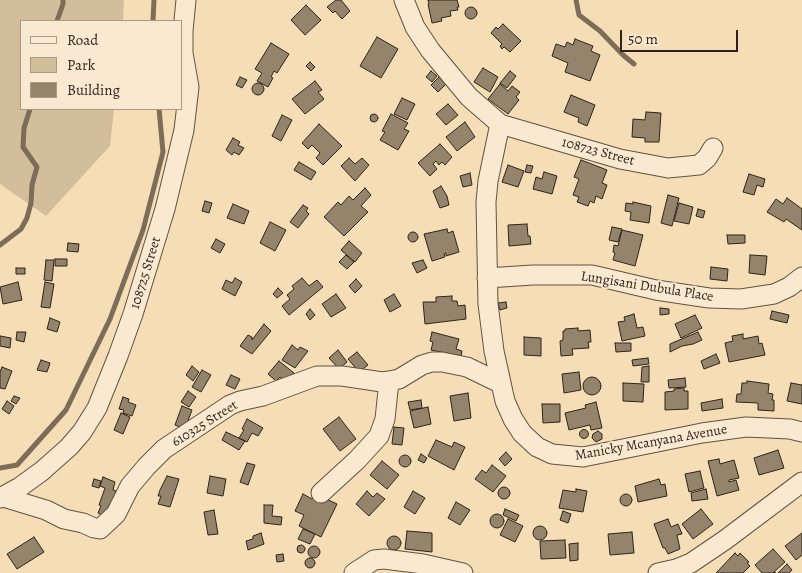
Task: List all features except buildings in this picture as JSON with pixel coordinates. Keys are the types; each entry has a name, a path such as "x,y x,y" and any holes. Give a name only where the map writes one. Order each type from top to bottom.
{"street":[{"name":"108725 Street","path":"2,498 42,471 69,447 82,432 97,408 134,314 165,209 185,121 189,87 183,53 186,0"},
{"path":"404,0 415,27 430,50 469,97 500,124"},
{"name":"108723 Street","path":"500,124 630,161 668,168 699,165 707,158 713,148"},
{"name":"Manicky Mcanyana Avenue","path":"500,124 488,181 486,202 489,320 505,401 522,433 537,447 552,454 583,457 702,433 746,427 790,429 802,432"},
{"name":"Lungisani Dubula Place","path":"487,278 533,275 592,275 664,291 709,298 741,299 774,294 790,288 802,278"},
{"name":"610325 Street","path":"2,498 46,510 64,519 83,522 100,529 116,514 130,486 164,449 230,405 263,396 317,376 342,376 364,380 389,381 399,379 422,365 432,362 467,367 500,383"},
{"path":"321,493 357,460 378,436 385,419 389,381"},
{"path":"658,573 676,569 690,563 802,482"},
{"path":"354,573 374,560 384,559 423,564 463,573"}],"green space":[{"path":"0,0 124,0 123,20 20,20 20,110 114,110 110,146 46,216 0,184"}],"waterway":[{"path":"57,20 63,0"},
{"path":"153,20 154,0"},
{"path":"576,0 579,15 600,31 634,64"},
{"path":"0,245 21,229 27,218 31,203 32,185 37,167 23,147 24,128 30,110"},
{"path":"0,468 17,465 66,410 110,319 143,230 163,152 159,110"}]}
